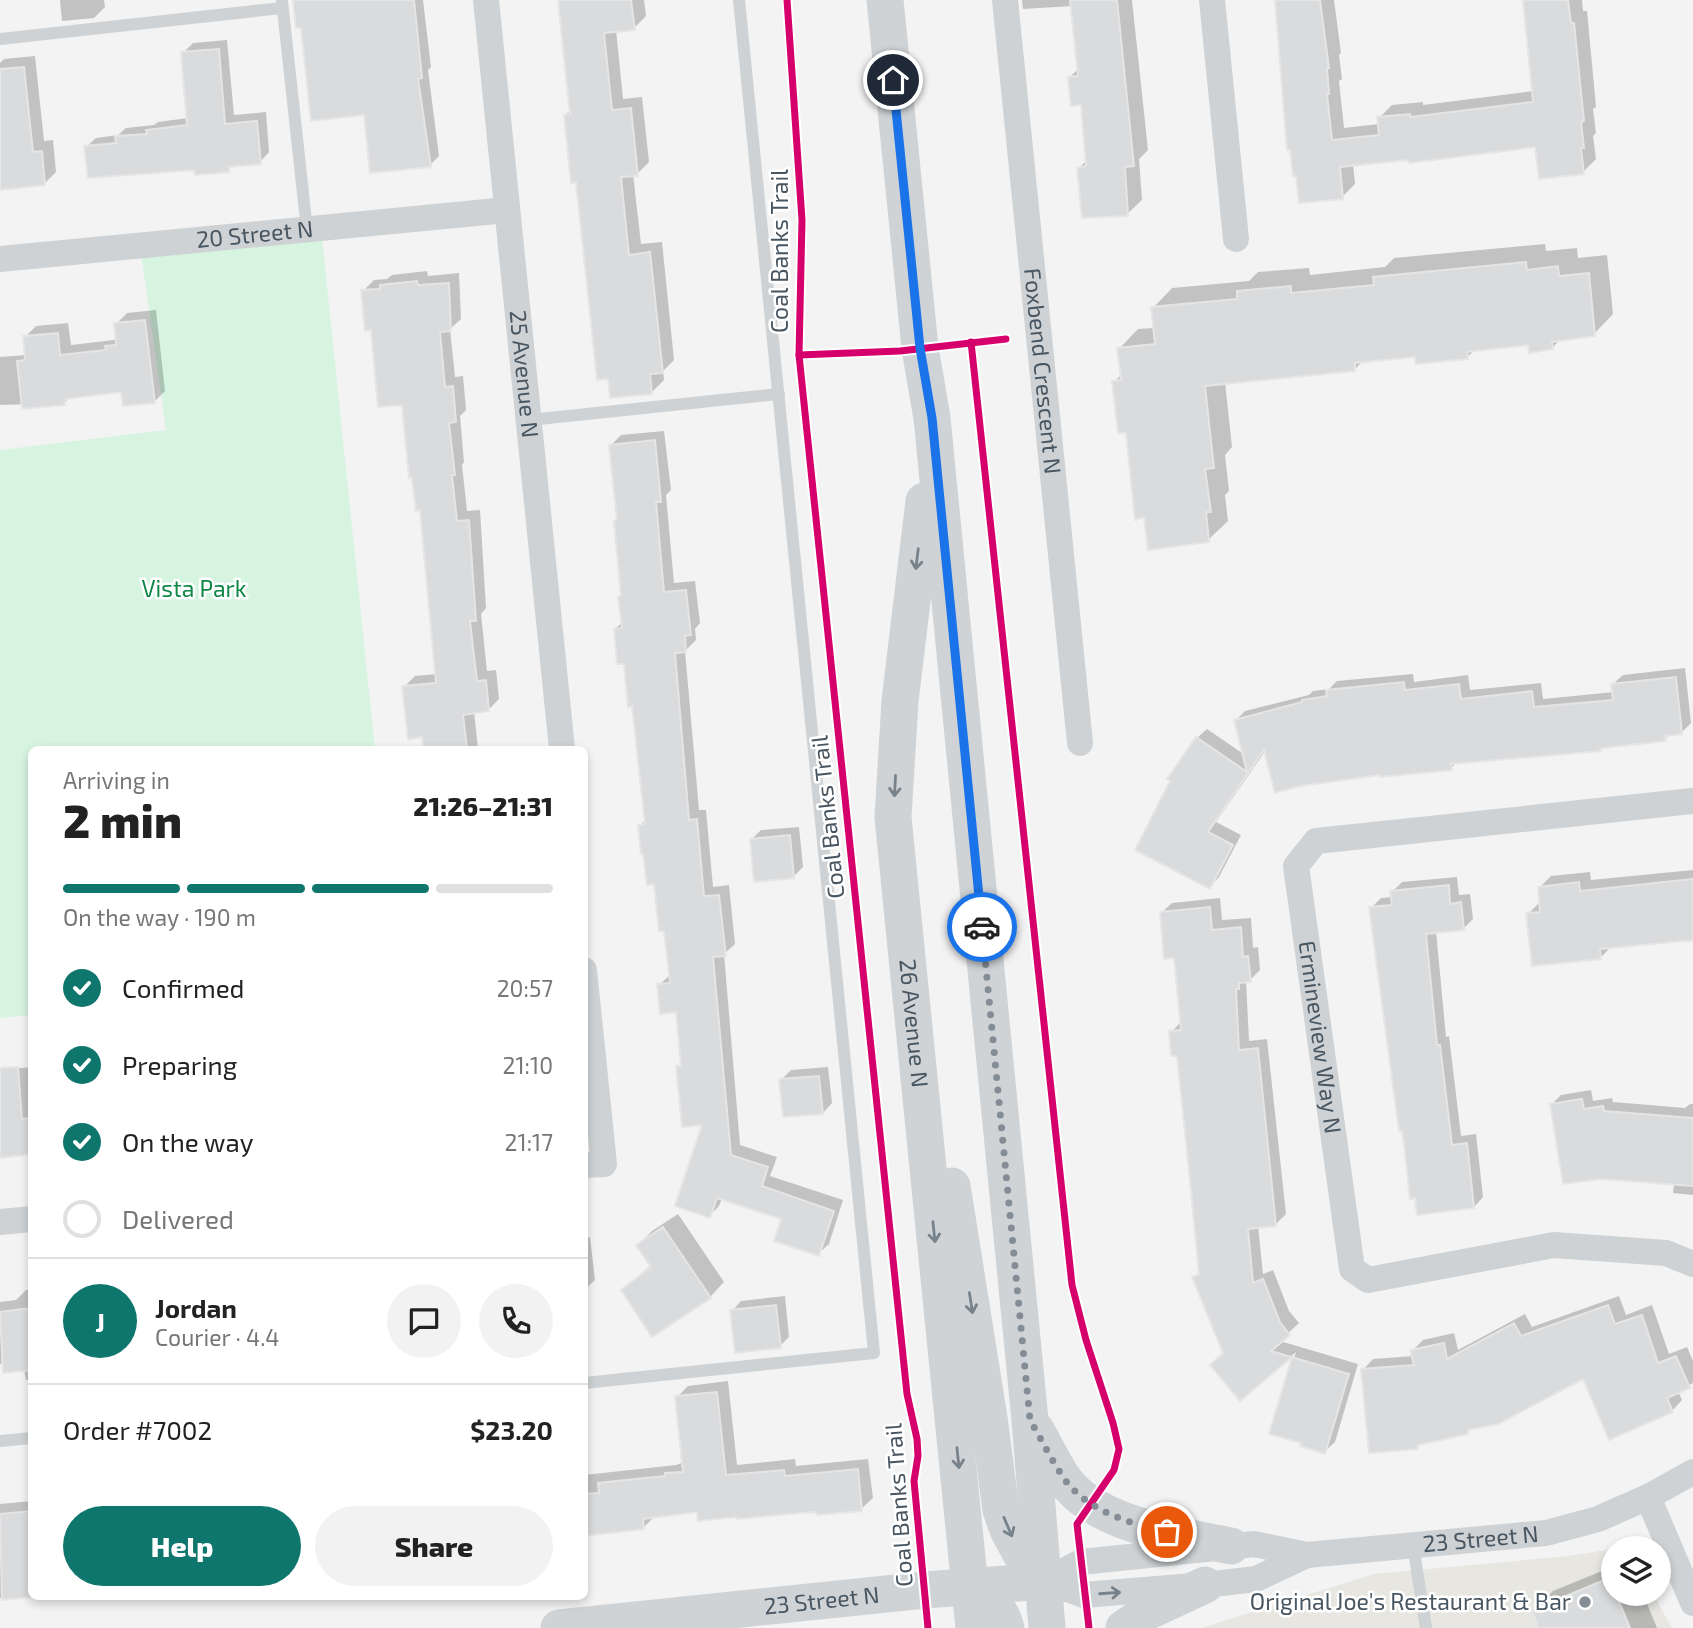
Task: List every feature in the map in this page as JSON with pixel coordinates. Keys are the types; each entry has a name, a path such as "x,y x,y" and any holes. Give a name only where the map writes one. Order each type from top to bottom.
{"main road":[{"name":"26 Avenue N","path":"885,0 920,348 932,418 1030,1420 1047,1628"},
{"name":"26 Avenue N","path":"932,418 900,701 893,817 974,1628"},
{"path":"917,1070 949,1166 1001,1510 1008,1531 1021,1554 1044,1581"},
{"path":"1030,1420 1064,1480 1090,1503 1145,1528 1231,1546"},
{"name":"23 Street N","path":"559,1628 1044,1581"},
{"path":"1124,1628 1149,1611 1205,1585"},
{"path":"971,1587 995,1604 1003,1616 1006,1628"}],"street":[{"name":"25 Avenue N","path":"486,0 562,746"},
{"name":"Foxbend Crescent N","path":"1005,0 1080,743"},
{"path":"1212,0 1236,239"},
{"name":"20 Street N","path":"0,259 507,209"},
{"name":"Ermineview Way N","path":"1693,801 1316,841 1296,866 1352,1269 1368,1280 1554,1245 1666,1253 1693,1264"},
{"path":"588,1048 594,1165"},
{"path":"0,1222 28,1219"},
{"name":"23 Street N","path":"1044,1581 1081,1562 1231,1546 1254,1544 1307,1555 1546,1533 1598,1519 1648,1497 1693,1472"},
{"path":"1648,1497 1693,1603"},
{"name":"23 Street N","path":"1044,1581 1084,1595 1205,1585 1256,1579 1307,1555"}],"lane":[{"path":"588,1382 874,1353 739,0"},
{"path":"0,39 282,4 307,230"},
{"path":"528,420 779,394"},
{"path":"0,1441 28,1438"},
{"path":"1413,1545 1426,1628"}],"shaded area":[{"path":"1601,1551 1601,1606 1660,1606 1672,1628 1201,1628 1374,1574"}],"green space":[{"name":"Vista Park","path":"321,228 375,746 28,746 28,1015 0,1018 0,450 166,430 140,246"}],"building":[{"path":"293,0 414,0 422,78 418,79 431,167 370,173 364,115 311,121 301,28 296,28"},
{"path":"558,0 631,0 635,30 604,33 612,110 631,108 638,176 621,177 629,255 650,252 663,373 650,374 652,394 610,398 608,379 597,380 576,182 571,183 564,115 570,114"},
{"path":"1070,0 1117,0 1134,166 1125,167 1128,216 1082,218 1077,168 1086,166 1081,105 1071,106 1068,77 1078,76"},
{"path":"1275,0 1320,0 1329,68 1327,94 1332,140 1379,135 1377,117 1410,114 1411,117 1533,102 1523,0 1568,0 1571,23 1574,23 1584,121 1581,122 1584,148 1581,148 1584,174 1539,179 1535,147 1409,163 1408,160 1340,167 1343,199 1299,203 1296,176 1293,176 1290,150 1287,150"},
{"path":"219,49 225,124 257,121 261,164 228,167 229,172 195,175 194,170 88,178 84,146 116,143 115,136 147,134 146,130 187,125 181,52"},
{"path":"24,67 33,152 42,151 45,185 0,190 0,69"},
{"path":"1526,262 1527,270 1558,266 1559,276 1589,273 1595,336 1552,342 1553,349 1529,353 1528,345 1467,352 1468,359 1416,364 1415,357 1355,363 1355,371 1205,386 1214,468 1205,469 1211,512 1206,512 1209,542 1148,550 1144,517 1135,520 1126,433 1118,433 1112,381 1121,380 1117,348 1155,344 1151,307 1237,299 1237,291 1291,286 1291,293 1374,285 1373,277"},
{"path":"417,281 418,285 449,283 451,331 440,332 445,387 453,386 456,422 449,423 455,475 452,475 457,521 469,520 476,621 470,621 477,681 486,680 489,711 463,715 467,746 423,746 422,737 408,739 402,686 436,683 420,510 416,511 412,478 409,478 402,405 378,407 371,330 365,331 361,290 380,289 380,285"},
{"path":"145,320 155,403 123,406 121,392 64,399 65,405 22,409 17,361 25,360 23,336 58,333 60,355 106,350 105,346 116,345 114,323"},
{"path":"655,440 661,502 656,502 664,592 686,590 691,635 685,636 686,652 675,653 689,820 697,819 704,896 719,895 726,956 713,957 731,1155 768,1167 762,1186 834,1211 819,1256 774,1241 781,1219 717,1198 710,1218 675,1206 702,1125 682,1127 676,1066 681,1066 676,1012 660,1014 657,984 670,983 664,931 659,931 654,884 647,885 641,854 638,825 645,824 632,706 628,707 624,664 617,664 614,629 622,628 618,597 621,596 609,445"},
{"path":"1676,677 1682,734 1665,736 1666,741 1611,747 1600,749 1601,751 1451,764 1452,770 1380,775 1300,786 1275,793 1264,750 1208,832 1233,845 1210,889 1135,850 1170,781 1167,779 1196,737 1247,772 1234,720 1302,700 1327,696 1326,690 1404,682 1405,690 1459,684 1461,699 1532,691 1534,707 1613,700 1611,684"},
{"path":"790,835 794,878 754,882 750,839"},
{"path":"1693,879 1693,940 1600,949 1601,959 1532,966 1526,913 1540,912 1538,887 1579,882 1580,891"},
{"path":"1449,885 1450,904 1461,902 1464,930 1426,934 1437,1045 1440,1045 1452,1145 1467,1143 1474,1208 1417,1215 1415,1198 1410,1199 1402,1131 1399,1131 1369,907 1392,905 1390,891"},
{"path":"1210,907 1212,930 1241,927 1243,957 1248,956 1251,982 1239,983 1239,989 1236,989 1239,1050 1258,1048 1276,1226 1248,1229 1253,1283 1263,1279 1280,1322 1290,1335 1271,1351 1292,1357 1240,1401 1210,1365 1223,1353 1192,1277 1199,1275 1177,1056 1171,1056 1169,1031 1181,1030 1174,958 1164,959 1160,912"},
{"path":"18,1067 22,1119 28,1118 28,1154 0,1158 0,1068"},
{"path":"819,1076 823,1114 783,1117 779,1079"},
{"path":"1582,1099 1584,1109 1603,1106 1604,1111 1693,1118 1693,1186 1601,1179 1563,1184 1550,1104"},
{"path":"663,1227 711,1298 652,1337 621,1290 651,1267 636,1245"},
{"path":"776,1305 781,1348 735,1353 730,1310"},
{"path":"1608,1305 1615,1324 1642,1315 1658,1363 1676,1356 1690,1388 1667,1398 1673,1412 1609,1440 1583,1379 1498,1424 1418,1445 1418,1449 1369,1453 1361,1369 1414,1365 1410,1350 1444,1343 1447,1359 1514,1323 1521,1336"},
{"path":"28,1308 28,1370 3,1373 0,1312"},
{"path":"1292,1357 1349,1374 1325,1454 1300,1446 1301,1443 1269,1434"},
{"path":"717,1392 726,1475 784,1470 785,1476 858,1469 862,1511 698,1521 697,1512 643,1519 644,1529 588,1536 588,1494 599,1493 598,1483 683,1472 675,1396"},
{"path":"28,1511 28,1597 2,1600 0,1514"},
{"name":"Original Joe's Restaurant & Bar","path":"1601,1581 1601,1606 1621,1606 1630,1628 1539,1628 1532,1610"}],"cycle path":[{"name":"Coal Banks Trail","path":"787,0 802,220 799,355 907,1394 917,1439 918,1456 914,1481 928,1628"},
{"path":"799,355 900,351 1006,339"},
{"path":"971,342 1072,1285 1119,1449 1114,1470 1077,1524 1089,1628"}],"way so far":[{"path":"982,927 1030,1420 1064,1480 1090,1503 1145,1528 1167,1532"}],"place":[{"name":"Original Joe's Restaurant & Bar","path":"1585,1602"}],"route":[{"path":"893,80 920,348 932,418 982,927"}]}
